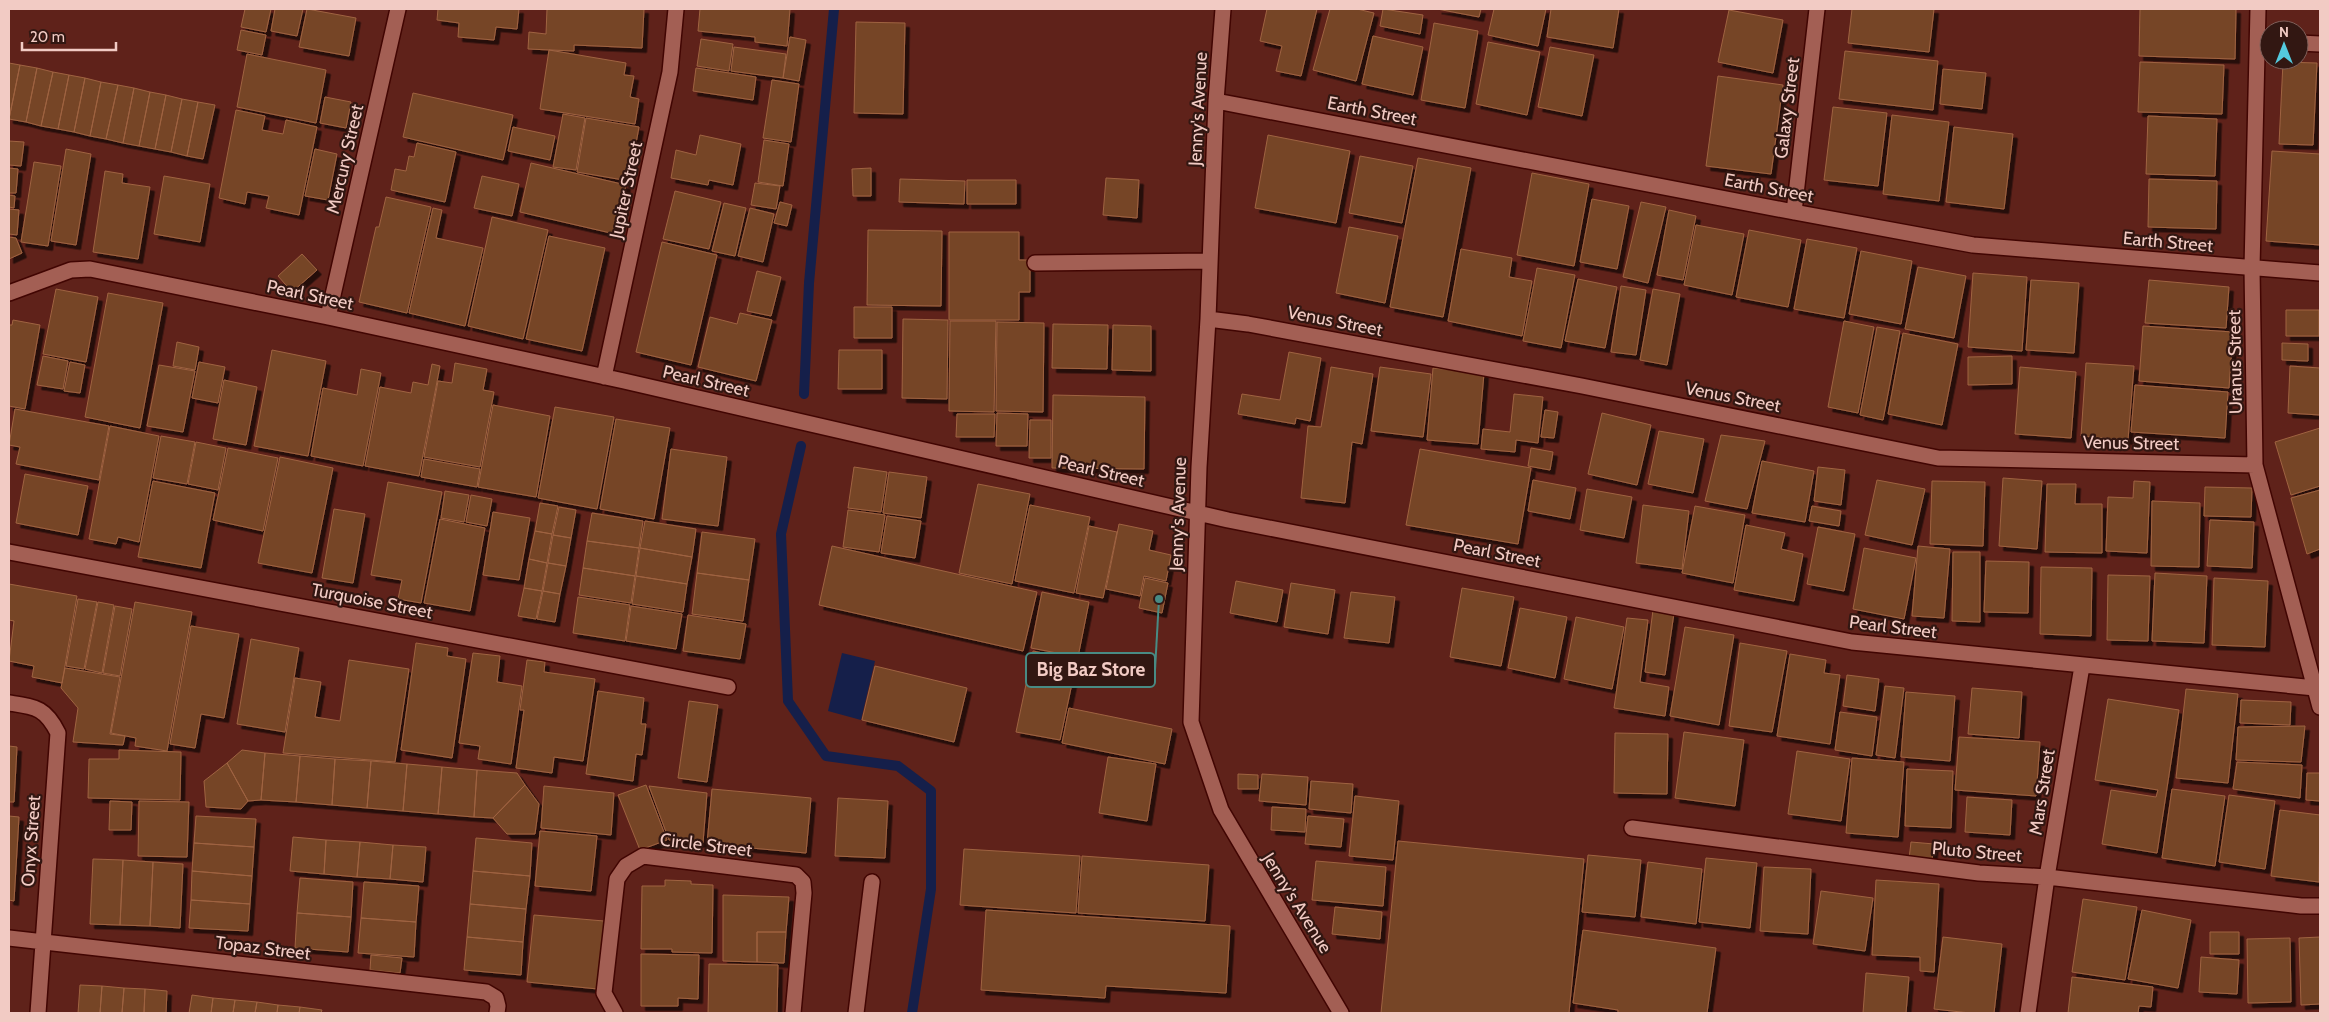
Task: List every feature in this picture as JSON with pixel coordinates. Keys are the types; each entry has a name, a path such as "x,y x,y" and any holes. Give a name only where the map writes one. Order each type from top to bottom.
{"street":[{"name":"Mercury Street","path":"328,317 398,9"},
{"name":"Jupiter Street","path":"604,377 670,72 676,9"},
{"name":"Jenny's Avenue","path":"1223,9 1216,101 1208,319 1197,514 1190,722 1221,810 1341,1013"},
{"name":"Galaxy Street","path":"1794,212 1817,9"},
{"name":"Uranus Street","path":"2262,70 2252,268 2255,465 2320,707"},
{"name":"Earth Street","path":"1216,101 1973,245 2320,273"},
{"path":"1034,263 1210,261"},
{"name":"Pearl Street","path":"9,292 71,270 90,269 328,317 604,377 1197,514 1852,642 2315,688"},
{"name":"Venus Street","path":"1208,319 1248,324 1582,386 1938,458 2255,465"},
{"name":"Turquoise Street","path":"9,552 728,687"},
{"name":"Mars Street","path":"2028,1013 2047,877 2082,666"},
{"name":"Onyx Street","path":"9,703 37,708 50,718 58,733 38,1013"},
{"name":"Pluto Street","path":"1632,828 1978,873 2047,877 2301,906 2320,906"},
{"name":"Circle Street","path":"615,1013 604,993 617,879 626,866 643,856 796,875 803,882 804,893 793,1013"},
{"path":"856,1013 872,882"},
{"name":"Topaz Street","path":"9,938 486,992 496,998 497,1013"}],"water":[{"path":"842,653 875,661 861,720 828,711"}],"building":[{"path":"245,9 271,9 266,32 241,27"},
{"path":"275,9 303,9 297,36 271,31"},
{"path":"307,9 356,18 349,56 299,47"},
{"path":"438,9 519,9 517,29 496,27 494,40 458,37 459,23 437,20"},
{"path":"547,9 644,9 642,48 574,45 574,51 528,49 529,32 546,34"},
{"path":"700,9 790,9 787,46 755,42 755,37 698,31"},
{"path":"1267,9 1317,9 1301,76 1276,71 1282,46 1260,41"},
{"path":"1330,9 1357,9 1374,13 1356,81 1313,70"},
{"path":"1383,9 1423,15 1420,34 1380,26"},
{"path":"1437,9 1481,9 1479,17"},
{"path":"1494,9 1546,9 1538,46 1488,35"},
{"path":"1551,9 1619,9 1613,48 1547,37"},
{"path":"1852,9 1934,9 1929,52 1848,43"},
{"path":"2140,9 2236,9 2235,59 2139,56"},
{"path":"1729,10 1783,20 1773,73 1718,62"},
{"path":"856,22 905,23 903,114 854,113"},
{"path":"1434,23 1478,31 1465,108 1421,100"},
{"path":"241,30 266,35 262,55 237,50"},
{"path":"1373,36 1423,47 1413,95 1362,84"},
{"path":"790,37 806,40 799,81 783,78"},
{"path":"701,39 733,44 729,71 697,66"},
{"path":"1488,42 1540,52 1527,115 1476,104"},
{"path":"734,47 786,54 783,78 731,71"},
{"path":"1550,47 1594,55 1582,116 1538,107"},
{"path":"549,50 626,63 624,75 634,76 630,97 639,99 635,124 540,109"},
{"path":"1845,51 1938,61 1933,110 1839,99"},
{"path":"247,54 326,70 316,123 237,107"},
{"path":"2140,62 2224,65 2222,114 2138,112"},
{"path":"9,63 20,65 9,119"},
{"path":"2309,63 2317,63 2313,145 2279,144 2283,70 2309,70"},
{"path":"20,65 37,68 26,122 9,119"},
{"path":"37,68 53,72 41,126 26,122"},
{"path":"696,68 756,77 753,100 693,91"},
{"path":"1943,69 1986,73 1982,109 1940,104"},
{"path":"53,72 69,75 58,129 41,126"},
{"path":"69,75 85,78 74,132 58,129"},
{"path":"1718,76 1783,85 1771,174 1706,166"},
{"path":"85,78 101,82 90,136 74,132"},
{"path":"772,80 799,84 791,142 763,138"},
{"path":"101,82 118,85 106,139 90,136"},
{"path":"118,85 134,88 123,143 106,139"},
{"path":"134,88 150,92 139,146 123,143"},
{"path":"150,92 166,95 155,149 139,146"},
{"path":"413,93 513,115 503,160 403,137"},
{"path":"166,95 182,99 171,152 155,149"},
{"path":"325,97 351,102 346,128 320,123"},
{"path":"182,99 198,102 187,156 171,152"},
{"path":"198,102 215,105 203,159 187,156"},
{"path":"1833,107 1887,113 1878,186 1824,180"},
{"path":"236,110 265,116 262,130 283,134 286,120 317,127 299,215 266,208 269,196 247,192 245,204 219,198"},
{"path":"563,114 585,118 576,170 553,167"},
{"path":"1892,115 1949,122 1939,201 1883,194"},
{"path":"2148,116 2217,119 2215,176 2146,174"},
{"path":"586,118 639,127 629,181 577,172"},
{"path":"513,127 555,136 550,160 508,151"},
{"path":"1954,127 2013,134 2004,209 1946,202"},
{"path":"700,135 741,144 733,185 709,180 708,185 671,178 676,150 696,155"},
{"path":"1268,135 1350,151 1336,223 1255,208"},
{"path":"764,140 789,144 783,186 758,182"},
{"path":"9,141 24,142 21,166 9,165"},
{"path":"417,143 456,152 445,202 391,190 395,169 406,171 409,156 414,157"},
{"path":"66,149 91,154 76,245 51,241"},
{"path":"315,149 337,154 328,200 305,196"},
{"path":"2272,151 2320,154 2320,245 2266,241"},
{"path":"1360,156 1413,166 1402,223 1349,213"},
{"path":"1418,158 1471,168 1443,317 1390,307"},
{"path":"34,162 61,166 48,246 21,242"},
{"path":"531,163 626,185 615,234 520,212"},
{"path":"9,168 18,169 16,193 9,193"},
{"path":"871,168 871,196 853,196 852,169"},
{"path":"105,171 123,174 122,183 150,187 138,259 93,252"},
{"path":"1532,173 1589,184 1574,266 1517,255"},
{"path":"164,176 210,184 200,242 154,234"},
{"path":"482,176 519,184 512,216 474,208"},
{"path":"1106,178 1139,180 1137,218 1103,215"},
{"path":"900,179 965,181 964,204 899,202"},
{"path":"2149,179 2217,181 2216,229 2148,227"},
{"path":"967,180 1016,180 1016,204 967,204"},
{"path":"755,183 780,186 776,209 751,205"},
{"path":"675,191 721,202 709,249 663,239"},
{"path":"9,195 15,196 14,208 9,207"},
{"path":"386,197 431,207 407,313 359,302 376,227 379,227"},
{"path":"1592,199 1629,206 1617,269 1580,262"},
{"path":"780,202 792,205 787,226 774,223"},
{"path":"1641,202 1666,207 1648,283 1623,277"},
{"path":"724,203 746,208 735,256 712,251"},
{"path":"433,208 442,210 436,238 483,248 465,326 409,313"},
{"path":"750,208 774,214 763,262 738,256"},
{"path":"9,209 19,210 17,235 9,234"},
{"path":"1669,210 1696,216 1683,280 1657,275"},
{"path":"492,217 548,230 523,339 468,326"},
{"path":"1696,225 1744,234 1732,295 1684,285"},
{"path":"1349,227 1398,236 1385,303 1336,293"},
{"path":"868,230 942,231 941,306 867,305"},
{"path":"1749,230 1801,240 1788,307 1736,297"},
{"path":"949,232 1019,232 1019,260 1030,260 1030,292 1019,292 1019,320 949,320"},
{"path":"549,236 605,248 582,351 526,339"},
{"path":"9,237 16,238 22,253 9,259"},
{"path":"1807,239 1857,248 1844,318 1794,309"},
{"path":"662,242 717,255 691,365 636,352"},
{"path":"1461,249 1512,258 1509,277 1532,281 1522,336 1448,321"},
{"path":"1861,251 1912,261 1901,324 1849,314"},
{"path":"302,254 317,270 292,292 278,276"},
{"path":"1918,267 1966,276 1954,338 1905,329"},
{"path":"1537,268 1575,275 1561,348 1523,341"},
{"path":"757,271 781,277 771,316 747,311"},
{"path":"1973,273 2027,277 2022,351 1968,347"},
{"path":"1578,279 1617,287 1605,348 1565,341"},
{"path":"2031,280 2079,283 2074,353 2026,350"},
{"path":"2149,280 2229,287 2226,328 2145,323"},
{"path":"1621,286 1646,290 1636,355 1611,352"},
{"path":"56,289 98,297 86,362 43,354"},
{"path":"1653,289 1680,294 1667,365 1640,360"},
{"path":"108,293 163,303 140,428 85,417"},
{"path":"854,307 892,307 892,338 854,338"},
{"path":"2286,310 2319,310 2319,336 2286,336"},
{"path":"740,313 772,320 756,381 698,367 710,317 737,324"},
{"path":"903,319 948,320 947,399 902,398"},
{"path":"13,320 40,325 25,409 9,406 9,325 12,325"},
{"path":"950,321 996,321 994,412 949,411"},
{"path":"1844,321 1874,327 1858,413 1828,407"},
{"path":"997,322 1044,323 1043,412 996,411"},
{"path":"1053,324 1108,325 1107,369 1052,368"},
{"path":"1113,325 1151,326 1151,371 1112,370"},
{"path":"2143,326 2233,332 2229,388 2139,381"},
{"path":"1877,327 1900,331 1883,420 1860,415"},
{"path":"1903,333 1958,344 1942,425 1888,414"},
{"path":"177,342 199,347 195,370 173,366"},
{"path":"2282,343 2308,344 2308,361 2282,360"},
{"path":"272,350 326,361 308,456 254,446"},
{"path":"839,350 882,350 882,389 838,389"},
{"path":"1289,352 1321,358 1310,421 1296,418 1295,424 1238,414 1242,394 1280,400"},
{"path":"43,356 68,361 63,389 37,385"},
{"path":"2012,356 2012,384 1968,385 1968,357"},
{"path":"70,362 85,365 80,393 64,391"},
{"path":"199,362 225,367 218,403 192,398"},
{"path":"455,363 487,369 483,390 494,392 480,467 424,457 438,381 452,383"},
{"path":"2086,363 2134,366 2128,440 2081,436"},
{"path":"432,364 440,366 419,476 365,466 380,387 411,393 413,382 428,385"},
{"path":"159,365 195,371 183,432 147,426"},
{"path":"2290,366 2320,368 2320,415 2288,413"},
{"path":"1331,367 1373,374 1362,444 1352,442 1345,503 1301,498 1308,426 1321,427"},
{"path":"1380,367 1431,374 1423,437 1371,431"},
{"path":"2020,367 2076,372 2071,438 2015,434"},
{"path":"1433,368 1484,373 1478,444 1427,440"},
{"path":"361,369 381,373 363,466 311,456 323,388 357,395"},
{"path":"224,380 257,387 246,445 213,439"},
{"path":"2135,385 2228,392 2225,438 2131,432"},
{"path":"1514,394 1543,397 1538,443 1516,440 1515,452 1481,449 1483,429 1510,432"},
{"path":"1053,395 1145,397 1144,469 1052,468"},
{"path":"493,405 550,416 536,497 478,487"},
{"path":"555,407 614,417 597,509 538,498"},
{"path":"15,409 109,426 99,480 16,464 20,447 9,445"},
{"path":"1545,410 1558,412 1554,438 1541,437"},
{"path":"997,413 1028,414 1027,446 996,446"},
{"path":"1602,413 1651,425 1637,485 1588,474"},
{"path":"957,414 995,414 994,437 956,437"},
{"path":"616,419 670,428 654,519 600,509"},
{"path":"1030,420 1051,420 1051,458 1029,458"},
{"path":"110,426 159,436 139,542 118,537 116,544 89,539"},
{"path":"2320,428 2320,486 2291,495 2275,442"},
{"path":"1659,431 1704,439 1693,493 1648,484"},
{"path":"1721,435 1765,441 1747,509 1705,501"},
{"path":"161,436 195,442 187,484 153,478"},
{"path":"196,442 226,448 218,490 188,484"},
{"path":"228,448 278,458 263,531 213,520"},
{"path":"1531,448 1553,452 1550,470 1528,466"},
{"path":"671,449 727,457 718,526 662,519"},
{"path":"1420,449 1531,468 1518,544 1406,525"},
{"path":"280,457 333,468 312,573 258,563"},
{"path":"424,459 480,469 477,487 421,477"},
{"path":"1762,461 1814,471 1805,522 1752,513"},
{"path":"854,467 887,472 881,512 848,508"},
{"path":"1818,467 1845,470 1841,505 1814,501"},
{"path":"889,472 927,477 921,518 883,513"},
{"path":"25,474 88,486 78,535 16,523"},
{"path":"2003,478 2042,481 2037,549 1999,546"},
{"path":"1533,480 1576,488 1570,519 1528,511"},
{"path":"1877,480 1925,489 1912,545 1865,535"},
{"path":"153,481 215,493 201,568 138,557"},
{"path":"1932,481 1985,482 1983,546 1930,544"},
{"path":"2134,481 2150,482 2147,553 2106,551 2108,497 2133,498"},
{"path":"388,482 442,492 421,603 398,599 402,580 371,575"},
{"path":"978,484 1030,494 1012,584 959,573"},
{"path":"2047,484 2076,484 2075,504 2102,504 2102,553 2045,552"},
{"path":"2205,487 2252,488 2251,517 2204,516"},
{"path":"1587,489 1632,497 1624,538 1580,530"},
{"path":"2320,490 2320,549 2307,554 2291,498"},
{"path":"445,491 469,495 464,522 441,518"},
{"path":"471,495 492,499 487,526 466,522"},
{"path":"2152,501 2200,503 2199,567 2151,566"},
{"path":"540,503 558,506 552,534 535,531"},
{"path":"1030,505 1090,517 1074,593 1015,581"},
{"path":"1643,505 1689,511 1682,569 1636,563"},
{"path":"1695,506 1745,515 1733,583 1682,573"},
{"path":"1812,506 1841,511 1839,526 1809,521"},
{"path":"559,507 576,510 571,538 553,535"},
{"path":"334,509 365,514 353,583 322,578"},
{"path":"848,510 885,515 879,552 843,547"},
{"path":"493,512 530,518 519,580 483,575"},
{"path":"592,513 643,521 639,548 587,541"},
{"path":"887,516 921,521 915,558 881,553"},
{"path":"440,519 485,528 470,611 424,603"},
{"path":"2210,520 2254,522 2252,568 2207,566"},
{"path":"645,521 696,529 692,557 640,548"},
{"path":"1119,524 1153,531 1149,550 1171,555 1166,581 1144,576 1140,596 1106,589"},
{"path":"1746,525 1785,533 1781,549 1803,554 1794,601 1734,590"},
{"path":"1089,526 1117,532 1103,598 1076,593"},
{"path":"1818,527 1855,534 1844,591 1807,584"},
{"path":"535,531 552,534 547,563 529,559"},
{"path":"702,532 755,539 749,580 697,573"},
{"path":"553,535 571,538 566,566 548,563"},
{"path":"587,541 639,548 635,576 583,568"},
{"path":"832,546 1037,592 1023,651 819,605"},
{"path":"1918,546 1950,549 1944,618 1912,616"},
{"path":"640,548 692,557 687,584 636,576"},
{"path":"1864,548 1916,558 1904,619 1853,609"},
{"path":"1953,552 1980,552 1980,622 1952,621"},
{"path":"529,559 547,563 542,591 524,588"},
{"path":"1986,561 2029,562 2028,613 1984,612"},
{"path":"548,563 566,566 560,594 543,591"},
{"path":"2041,567 2092,568 2091,636 2040,634"},
{"path":"583,568 635,576 631,603 579,595"},
{"path":"697,573 749,580 743,621 692,614"},
{"path":"2155,573 2207,576 2204,643 2152,641"},
{"path":"2108,575 2150,576 2148,641 2107,640"},
{"path":"636,576 687,584 683,612 632,604"},
{"path":"1145,578 1168,583 1162,613 1139,608"},
{"path":"2214,578 2268,581 2265,647 2212,645"},
{"path":"1236,581 1283,590 1277,622 1230,613"},
{"path":"1291,583 1335,590 1328,634 1284,627"},
{"path":"9,584 77,596 62,683 32,677 34,666 9,661 14,621 9,620"},
{"path":"524,588 542,591 536,619 518,616"},
{"path":"1462,588 1514,597 1501,666 1450,657"},
{"path":"543,591 560,594 555,622 537,619"},
{"path":"1042,592 1089,602 1078,657 1031,648"},
{"path":"1351,592 1395,597 1389,643 1344,638"},
{"path":"578,597 630,605 625,641 573,633"},
{"path":"78,599 97,602 84,669 66,666"},
{"path":"98,602 114,605 102,673 85,669"},
{"path":"135,602 192,612 167,751 135,746 136,738 111,733"},
{"path":"115,606 132,609 120,676 103,673"},
{"path":"631,606 682,614 676,649 626,641"},
{"path":"1520,608 1567,617 1555,678 1508,668"},
{"path":"1653,610 1674,613 1665,675 1645,672"},
{"path":"688,615 746,624 740,659 683,651"},
{"path":"1576,617 1624,627 1612,689 1564,679"},
{"path":"1627,618 1648,620 1640,682 1669,687 1665,716 1614,708"},
{"path":"191,626 239,634 224,718 201,714 195,748 170,744"},
{"path":"1685,627 1734,635 1719,725 1670,716"},
{"path":"251,639 299,648 285,732 237,724"},
{"path":"416,643 448,648 447,656 466,659 452,758 401,750"},
{"path":"1740,643 1787,651 1772,732 1729,726"},
{"path":"1033,651 1077,660 1060,740 1016,732"},
{"path":"473,653 500,656 497,682 522,686 511,764 478,759 480,746 459,743"},
{"path":"1790,654 1826,660 1824,673 1840,675 1830,744 1777,736"},
{"path":"349,660 409,669 395,762 283,753 295,678 321,682 315,717 340,721"},
{"path":"527,660 545,662 544,672 595,679 583,761 554,757 552,773 516,768 524,710 520,710"},
{"path":"875,666 967,688 954,742 862,720"},
{"path":"65,668 120,677 110,734 125,736 123,745 73,742 78,708 61,688"},
{"path":"1847,675 1879,679 1875,711 1843,706"},
{"path":"1885,686 1904,688 1895,758 1876,755"},
{"path":"1972,688 2022,692 2019,738 1968,734"},
{"path":"2186,689 2238,694 2228,783 2176,778"},
{"path":"598,691 644,698 641,724 646,724 642,755 636,754 633,781 586,774"},
{"path":"1906,692 1955,696 1950,761 1901,757"},
{"path":"2108,699 2179,710 2157,853 2102,844 2111,790 2156,797 2158,790 2095,780"},
{"path":"2241,700 2291,702 2290,725 2240,723"},
{"path":"689,701 718,705 707,782 678,778"},
{"path":"1069,708 1172,729 1165,764 1062,743"},
{"path":"1840,712 1877,717 1872,756 1835,750"},
{"path":"2305,726 2301,762 2236,760 2238,727"},
{"path":"1684,732 1744,740 1735,806 1675,798"},
{"path":"1615,733 1668,734 1667,794 1614,793"},
{"path":"1959,737 2040,742 2036,796 1955,790"},
{"path":"9,746 17,747 14,802 9,802"},
{"path":"119,750 181,752 180,800 88,798 89,759 119,759"},
{"path":"242,750 265,753 261,800 248,801 227,763"},
{"path":"1797,751 1850,759 1841,821 1788,814"},
{"path":"265,753 300,756 296,802 261,800"},
{"path":"300,756 335,759 332,805 296,802"},
{"path":"1108,757 1156,764 1147,821 1099,813"},
{"path":"1852,758 1904,762 1898,837 1846,833"},
{"path":"335,759 371,761 367,808 332,805"},
{"path":"371,761 407,764 403,811 367,808"},
{"path":"2237,762 2302,765 2300,798 2233,789"},
{"path":"227,763 248,801 241,809 206,807 204,781"},
{"path":"407,764 442,767 438,814 403,811"},
{"path":"442,767 477,770 474,817 438,814"},
{"path":"1907,769 1953,771 1951,828 1905,826"},
{"path":"477,770 517,773 525,785 493,818 474,817"},
{"path":"2307,773 2320,773 2320,801 2306,800"},
{"path":"1238,774 1258,775 1258,789 1238,789"},
{"path":"1262,774 1308,777 1306,805 1259,801"},
{"path":"1311,781 1353,784 1351,813 1309,809"},
{"path":"525,785 539,804 535,834 507,834 493,818"},
{"path":"646,785 667,840 640,850 618,795"},
{"path":"544,786 614,793 611,835 541,828"},
{"path":"649,786 707,793 703,843 669,840"},
{"path":"712,789 811,798 806,853 707,844"},
{"path":"2172,789 2225,796 2215,866 2162,858"},
{"path":"2229,795 2275,801 2265,869 2219,862"},
{"path":"1355,796 1399,801 1393,860 1349,856"},
{"path":"1967,797 2012,800 2010,835 1965,832"},
{"path":"838,798 888,801 885,858 835,856"},
{"path":"110,801 132,802 131,830 109,830"},
{"path":"139,801 189,802 187,857 138,856"},
{"path":"1272,807 1306,809 1305,832 1271,830"},
{"path":"2280,810 2320,815 2319,882 2271,876"},
{"path":"9,816 19,817 14,901 9,900"},
{"path":"196,816 256,819 254,847 194,843"},
{"path":"1308,816 1344,819 1341,847 1305,844"},
{"path":"540,831 597,836 591,891 535,886"},
{"path":"293,837 326,840 324,874 290,871"},
{"path":"476,838 532,843 530,876 473,871"},
{"path":"326,840 360,842 357,877 324,874"},
{"path":"1398,841 1584,859 1569,1013 1381,1013"},
{"path":"360,842 393,845 390,879 357,877"},
{"path":"1911,842 1934,844 1932,860 1909,859"},
{"path":"194,843 254,847 252,876 192,871"},
{"path":"393,845 426,847 423,882 390,879"},
{"path":"964,849 1080,856 1076,913 960,905"},
{"path":"1588,855 1641,860 1635,917 1582,912"},
{"path":"1082,856 1209,865 1205,921 1078,913"},
{"path":"1706,858 1757,863 1750,928 1699,922"},
{"path":"93,859 123,860 120,925 90,924"},
{"path":"123,860 153,862 150,926 120,925"},
{"path":"1316,861 1386,867 1383,906 1312,900"},
{"path":"153,862 183,864 180,928 150,926"},
{"path":"1648,862 1702,869 1696,924 1641,917"},
{"path":"1764,867 1811,869 1808,934 1760,931"},
{"path":"192,871 252,876 250,904 191,900"},
{"path":"473,871 530,876 526,909 470,904"},
{"path":"300,878 353,882 351,917 297,913"},
{"path":"665,880 691,881 691,884 713,885 712,953 672,952 672,949 641,949 642,886 665,886"},
{"path":"1876,880 1939,884 1934,972 1920,971 1920,957 1872,955"},
{"path":"364,882 419,886 416,922 361,918"},
{"path":"1821,891 1873,898 1865,951 1813,944"},
{"path":"723,895 789,897 786,932 757,932 757,962 723,961"},
{"path":"2083,899 2137,907 2125,980 2072,972"},
{"path":"191,900 250,904 248,931 189,928"},
{"path":"470,904 526,909 523,942 467,937"},
{"path":"1335,907 1382,912 1380,939 1332,934"},
{"path":"986,910 1230,926 1226,993 1106,986 1105,998 981,990"},
{"path":"2142,910 2191,920 2178,988 2128,979"},
{"path":"297,913 351,917 348,952 295,948"},
{"path":"534,915 604,921 598,989 527,982"},
{"path":"361,918 416,922 414,957 358,953"},
{"path":"1583,930 1716,948 1707,1013 1618,1013 1618,1010 1573,1003"},
{"path":"757,932 786,932 784,963 757,962"},
{"path":"2210,932 2239,932 2239,954 2210,954"},
{"path":"467,937 523,942 521,975 464,970"},
{"path":"1943,937 2002,944 1994,1013 1970,1013 1934,1009"},
{"path":"2320,937 2320,1004 2301,1005 2299,938"},
{"path":"2290,938 2291,1002 2248,1003 2247,939"},
{"path":"641,954 699,955 698,999 678,998 678,1006 641,1006"},
{"path":"371,955 402,958 400,973 370,970"},
{"path":"2201,957 2239,960 2237,994 2199,992"},
{"path":"709,964 778,965 777,1013 708,1013"},
{"path":"1866,973 1909,977 1906,1013 1863,1013"},
{"path":"2072,977 2153,987 2151,1007 2139,1006 2138,1013 2068,1013"},
{"path":"80,985 102,986 100,1013 78,1013"},
{"path":"102,986 124,988 122,1013 100,1013"},
{"path":"124,988 145,989 144,1013 122,1013"},
{"path":"145,989 167,991 166,1013 144,1013"},
{"path":"192,995 213,998 211,1013 189,1013"},
{"path":"213,998 235,1000 233,1013 211,1013"},
{"path":"235,1000 257,1002 255,1013 233,1013"},
{"path":"257,1002 278,1005 277,1013 255,1013"},
{"path":"278,1005 300,1007 299,1013 277,1013"},
{"path":"300,1007 322,1010 321,1013 299,1013"}],"waterway":[{"path":"804,394 809,283 834,9"},
{"path":"801,446 781,534 788,701 826,756 898,766 931,791 931,889 912,1013"}],"place":[{"name":"Big Baz Store","path":"1159,599"}]}
